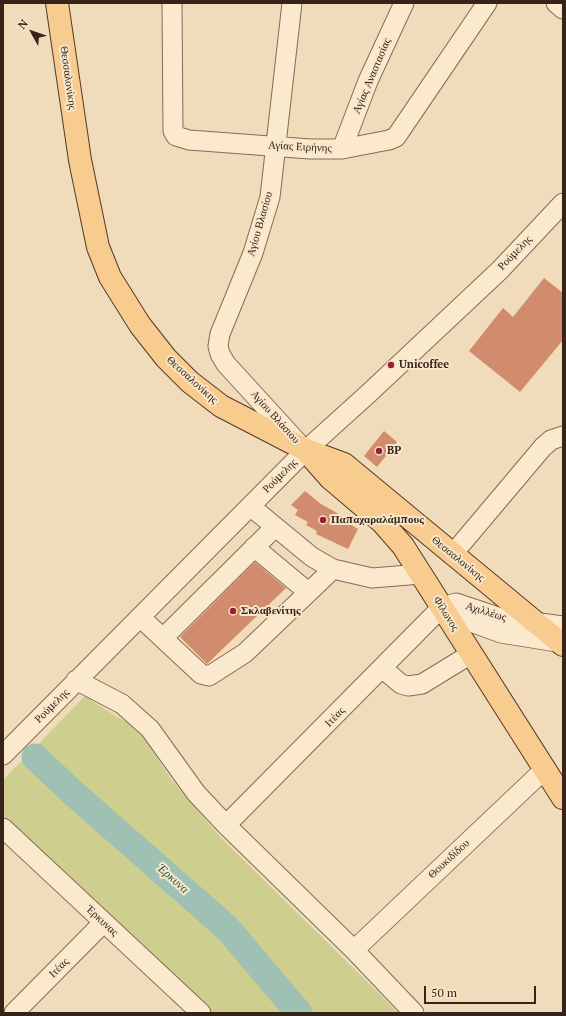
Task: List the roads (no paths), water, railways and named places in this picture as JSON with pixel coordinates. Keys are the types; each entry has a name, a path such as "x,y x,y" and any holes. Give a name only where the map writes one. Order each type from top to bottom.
{"main road":[{"name":"Θεσσαλονίκης","path":"57,3 87,198 98,247 112,281 140,325 166,358 190,382 221,406 306,450 344,464 537,624 562,639"},
{"name":"Φίλωνος","path":"306,450 330,478 371,512 394,534 563,798"}],"street":[{"name":"Αγίας Ειρήνης","path":"172,3 173,131 176,136 189,140 342,149 389,140 396,137 487,3"},
{"name":"Αγίου Βλασίου","path":"244,383 226,364 220,354 218,346 220,334 253,253 270,197 292,3"},
{"name":"Αγίας Αναστασίας","path":"342,149 368,81 404,3"},
{"path":"556,3 563,9"},
{"name":"Ρούμελης","path":"3,755 306,450 500,270 563,203"},
{"name":"Αγίου Βλάσιου","path":"244,383 306,450"},
{"path":"452,555 543,447 551,440 563,436"},
{"path":"250,506 312,557 333,569 372,578 421,574"},
{"path":"163,638 275,527"},
{"path":"254,547 308,592"},
{"path":"140,616 201,674 209,676 245,653 333,569"},
{"name":"Αχιλλέως","path":"442,607 456,603 501,618 537,624"},
{"name":"Αχιλλέως","path":"442,607 457,617 501,633 562,639"},
{"name":"Ιτέας","path":"226,825 442,607"},
{"path":"382,668 401,684 408,686 422,684 471,654"},
{"path":"76,680 122,704 150,729 196,793 226,825 354,950 414,1013"},
{"name":"Θουκιδίδου","path":"354,950 544,769"},
{"name":"Έρκυνας","path":"3,828 201,1013"},
{"name":"Ιτέας","path":"14,1013 104,923"}],"waterway":[{"name":"Έρκυνα","path":"35,757 72,792 227,928 299,1013"}],"place":[{"name":"Unicoffee","path":"391,365"},
{"name":"BP","path":"379,451"},
{"name":"Παπαχαραλάμπους","path":"323,520"},
{"name":"Σκλαβενίτης","path":"233,611"}]}
